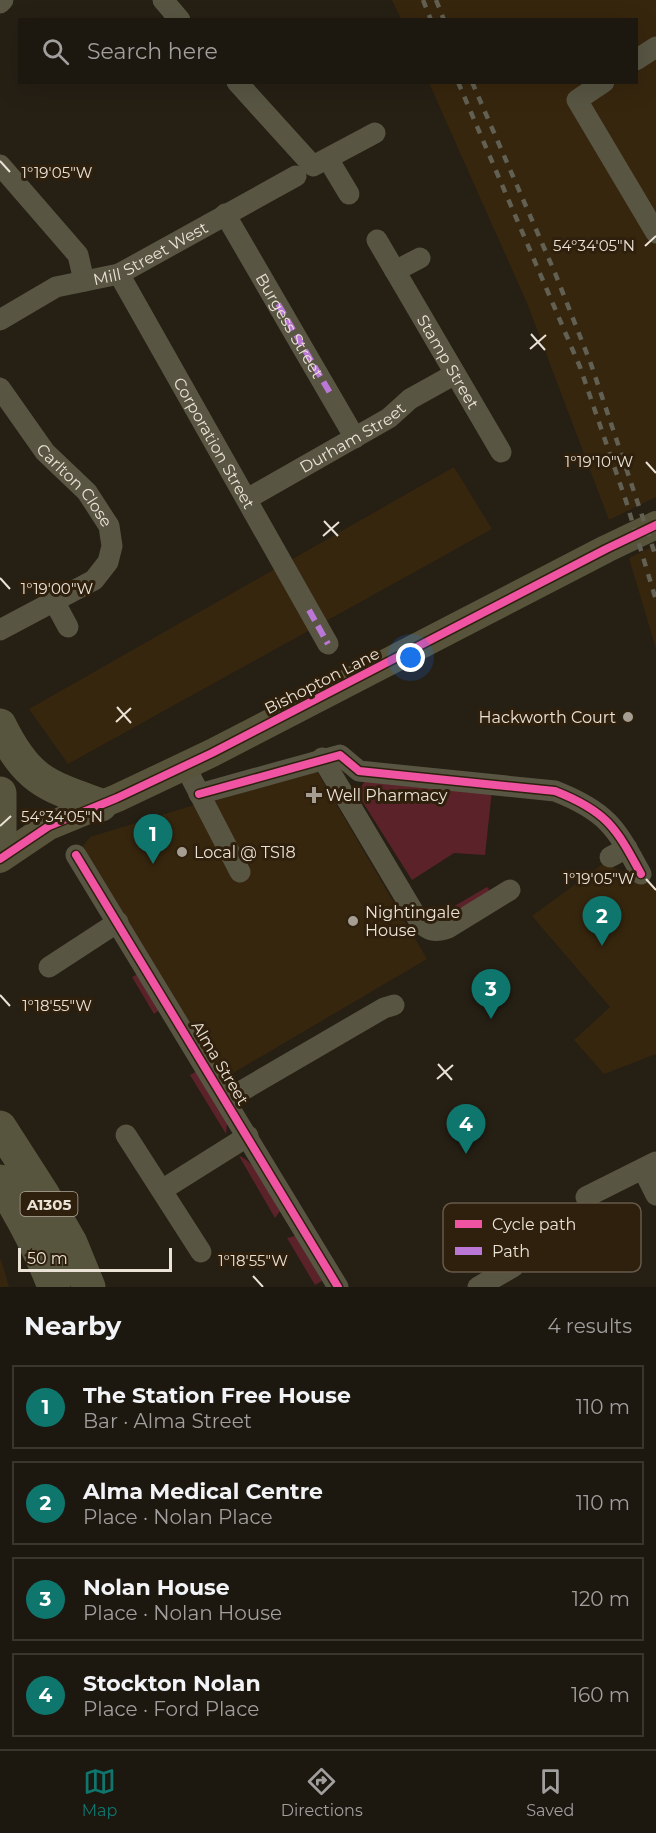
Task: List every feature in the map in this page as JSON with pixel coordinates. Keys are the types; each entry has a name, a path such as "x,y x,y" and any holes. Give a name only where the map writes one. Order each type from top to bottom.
{"main road":[{"path":"0,725 26,767 44,782 101,804"},
{"path":"0,793 0,838"},
{"name":"A1305","path":"0,1127 49,1203 71,1243 90,1287"},
{"name":"A1305","path":"0,1181 20,1213 54,1287"}],"street":[{"path":"0,3 3,0"},
{"path":"163,0 178,18"},
{"path":"638,59 656,47"},
{"path":"239,84 313,166 375,133"},
{"path":"601,84 577,100 656,233"},
{"path":"328,159 349,194"},
{"path":"0,165 78,255 84,281"},
{"name":"Mill Street West","path":"0,320 56,287 119,274 296,176"},
{"name":"Burgess Street","path":"225,214 355,438"},
{"name":"Stamp Street","path":"377,240 501,452"},
{"path":"395,271 420,258"},
{"name":"Corporation Street","path":"119,274 328,644"},
{"name":"Durham Street","path":"247,499 389,418 410,399 455,374"},
{"name":"Carlton Close","path":"0,388 45,452 87,492 110,526 112,546 108,562 94,580 0,630"},
{"name":"Bishopton Lane","path":"0,859 49,826 185,766 656,525"},
{"path":"54,601 68,627"},
{"path":"199,794 322,758 340,755 359,771 555,791 577,800 610,823 619,853 641,874"},
{"path":"322,758 419,921 431,931 448,928 510,890"},
{"path":"185,766 240,872"},
{"name":"Alma Street","path":"76,855 338,1287"},
{"path":"49,967 118,922"},
{"path":"226,1100 384,1008 394,1005"},
{"path":"126,1135 201,1252"},
{"path":"162,1190 248,1136"},
{"path":"586,1197 650,1166 656,1195"},
{"path":"478,1287 504,1272"}],"shaded area":[{"path":"392,0 656,0 656,497 609,520 527,303 429,84 638,84 638,18 401,18"},
{"path":"454,467 492,529 68,764 29,709"},
{"path":"656,545 656,649 629,558"},
{"path":"315,768 427,959 216,1083 76,855 90,837"},
{"path":"365,781 492,790 485,855 454,853 412,880 357,793"},
{"path":"604,863 655,886 656,1054 604,1074 574,1040 610,1007 532,916"},
{"path":"487,887 488,895 453,919 435,920 434,918"},
{"path":"138,974 159,1010 154,1014 132,977"},
{"path":"197,1071 227,1123 226,1134 190,1075"},
{"path":"239,1156 251,1164 267,1188 280,1211 275,1218"},
{"path":"295,1236 322,1281 315,1285 287,1238"},
{"path":"0,1258 2,1263 9,1287 0,1287"}],"railway":[{"path":"423,0 430,18"},
{"path":"436,0 443,18"},
{"path":"459,84 580,367 626,501 656,600"},
{"path":"473,84 555,273 591,364 656,557"}],"marked path":[{"path":"278,304 330,393"},
{"path":"309,610 328,644"}],"cycle path":[{"path":"0,859 49,826 117,798 212,753 656,525"},
{"path":"199,794 340,755 359,771 555,791 586,806 608,822 641,874"},
{"path":"76,855 338,1287"}],"place":[{"name":"Hackworth Court","path":"628,717"},
{"name":"Well Pharmacy","path":"314,795"},
{"name":"Local @ TS18","path":"182,852"},
{"name":"The Station Free House","path":"153,864"},
{"name":"Nightingale House","path":"353,921"},
{"name":"Alma Medical Centre","path":"602,946"},
{"name":"Nolan House","path":"491,1019"},
{"name":"Stockton Nolan","path":"466,1154"}]}
